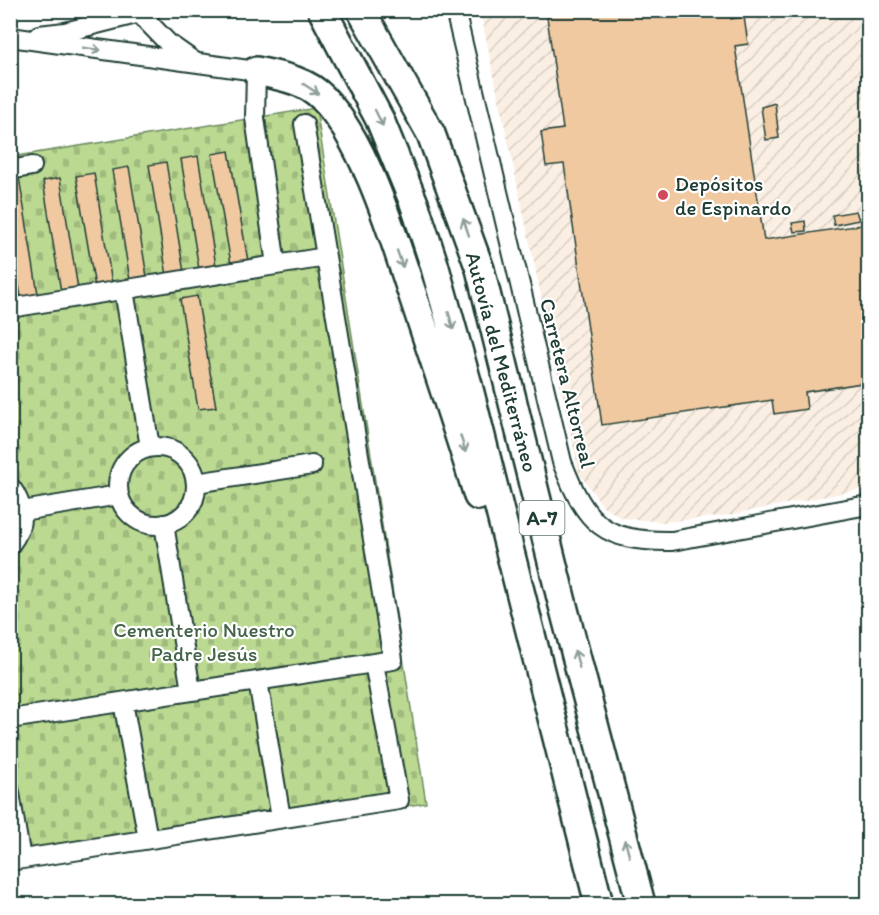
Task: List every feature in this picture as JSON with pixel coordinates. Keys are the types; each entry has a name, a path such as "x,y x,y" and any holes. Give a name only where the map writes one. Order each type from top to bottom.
{"highway":[{"name":"Autovía del Mediterráneo","path":"322,10 380,120 414,203 434,264 466,375 599,904"},
{"name":"Autovía del Mediterráneo","path":"361,10 431,134 480,269 561,598 642,904"},
{"path":"378,10 431,134"},
{"path":"256,71 307,85 322,96 340,118 367,173 399,255 460,436 537,716 574,809"}],"street":[{"name":"Carretera Altorreal","path":"454,10 562,462 582,508 596,524 630,540 672,541 868,505"},
{"path":"12,37 65,32 144,12 168,43 199,64"},
{"path":"12,37 256,71 255,118 276,265"},
{"path":"10,719 393,660 304,124"},
{"path":"10,170 32,166"},
{"path":"10,308 326,257"},
{"path":"124,290 150,447"},
{"path":"150,447 163,447 175,451 186,459 193,471 196,483 191,505 174,521 164,524 152,525 131,515 119,495 121,471 128,460 150,447"},
{"path":"196,483 312,465"},
{"path":"10,486 22,511 21,527 10,545"},
{"path":"22,511 119,495"},
{"path":"164,524 191,691"},
{"path":"10,793 16,860 399,800 374,663"},
{"path":"258,681 281,818"},
{"path":"123,702 148,839"}],"shaded area":[{"path":"480,11 868,11 868,488 724,516 664,522 621,518 602,505 579,473"}],"green space":[{"name":"Cementerio Nuestro Padre Jesús","path":"316,108 426,803 11,870 11,157"}],"building":[{"name":"Depósitos de Espinardo","path":"546,10 729,10 731,19 744,17 748,44 735,46 764,240 868,224 868,382 805,392 807,409 774,414 772,400 602,425 564,164 546,166 541,132 563,129"},
{"path":"775,103 779,138 766,140 761,107"},
{"path":"229,151 248,261 231,264 212,154"},
{"path":"198,156 216,266 199,269 181,159"},
{"path":"166,162 184,273 167,276 149,165"},
{"path":"129,167 147,277 130,280 112,170"},
{"path":"94,173 112,284 95,287 76,176"},
{"path":"19,177 38,294 21,297 10,233 10,179"},
{"path":"60,178 78,289 61,292 43,181"},
{"path":"856,211 859,220 834,225 832,215"},
{"path":"805,221 806,231 794,232 792,223"},
{"path":"197,296 216,407 198,409 180,299"}],"place":[{"name":"Depósitos de Espinardo","path":"663,195"}]}
